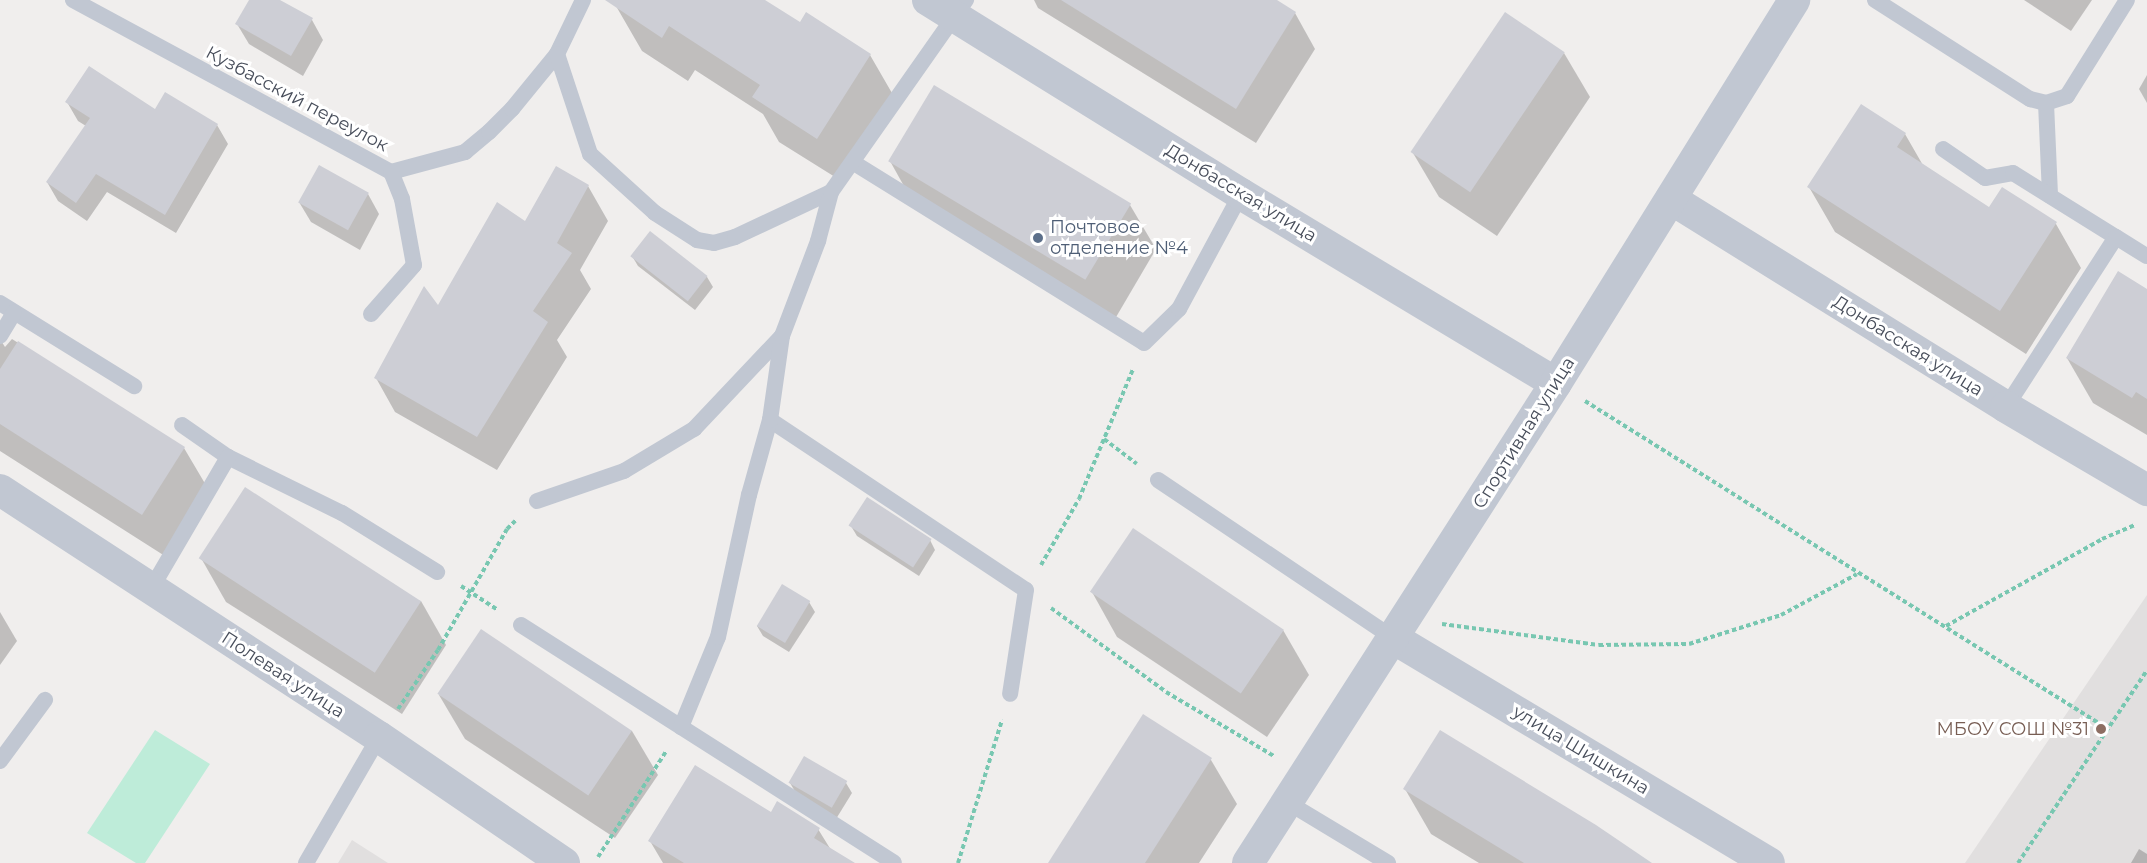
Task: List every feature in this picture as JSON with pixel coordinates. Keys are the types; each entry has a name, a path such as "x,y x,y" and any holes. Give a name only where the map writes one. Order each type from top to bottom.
{"street":[{"name":"Донбасская улица","path":"928,0 961,9 1241,194 1556,383"},
{"name":"Спортивная улица","path":"1248,863 1556,383 1794,0"},
{"name":"Донбасская улица","path":"1671,200 2006,407 2147,490"},
{"name":"Полевая улица","path":"0,490 380,737 564,863"},
{"name":"улица Шишкина","path":"1400,629 1769,863"}],"lane":[{"name":"Кузбасский переулок","path":"73,0 391,172 465,152 513,109 557,54 583,0"},
{"path":"1875,0 2030,99 2046,104 2067,96 2127,0"},
{"path":"681,727 718,637 749,495 770,420 782,336 818,241 831,192 854,163 961,9"},
{"path":"557,54 590,154 655,213 697,240 714,243 735,237 831,192"},
{"path":"2046,104 2050,196"},
{"path":"1943,149 1985,178 2013,173 2147,256"},
{"path":"854,163 1144,343 1179,309 1241,194"},
{"path":"371,314 414,265 402,199 391,172"},
{"path":"2006,407 2116,237"},
{"path":"0,303 134,386"},
{"path":"0,336 14,313"},
{"path":"537,501 624,471 694,429 782,336"},
{"path":"770,420 1026,590 1010,694"},
{"path":"182,424 228,457 342,513 437,572"},
{"path":"151,589 228,457"},
{"path":"1158,480 1400,629"},
{"path":"521,625 894,863"},
{"path":"0,761 45,700"},
{"path":"306,863 380,737"},
{"path":"1287,802 1388,863"}],"path":[{"path":"1144,343 1079,499 1026,590 1166,692 1305,775"},
{"path":"1556,383 1857,574 1945,626 2108,729"},
{"path":"1104,439 1158,480"},
{"path":"380,737 438,650 507,529 537,501"},
{"path":"1945,626 2102,539 2138,524"},
{"path":"437,572 471,591 521,625"},
{"path":"1400,629 1599,645 1689,644 1781,615 1857,574"},
{"path":"2018,863 2147,670"},
{"path":"958,863 1010,694"},
{"path":"595,863 681,727"}],"shaded area":[{"name":"МБОУ СОШ №31","path":"2147,595 2147,863 1965,863"},
{"path":"352,840 388,863 338,863"}],"green space":[{"path":"155,730 210,764 145,863 136,863 87,833"}],"building":[{"path":"249,0 280,0 313,18 291,56 235,24"},
{"path":"605,0 765,0 800,22 806,12 871,54 817,139 752,97 760,85 669,26 662,38"},
{"path":"1061,0 1277,0 1296,12 1236,109"},
{"path":"1505,12 1565,52 1470,192 1410,152"},
{"path":"89,66 155,109 165,92 218,124 165,215 96,174 76,203 46,182 90,118 65,102"},
{"path":"934,85 1131,203 1085,280 888,161"},
{"path":"1861,104 1906,133 1897,147 1989,207 2002,187 2057,222 2000,311 1807,187"},
{"path":"319,165 369,193 348,230 298,203"},
{"path":"556,166 589,185 557,243 572,253 533,311 548,322 477,437 374,378 424,286 438,305 497,202 525,221"},
{"path":"650,231 708,276 688,301 630,256"},
{"path":"2118,271 2147,289 2147,399 2136,392 2132,398 2066,358"},
{"path":"18,341 185,447 142,515 0,424 0,369"},
{"path":"245,487 421,601 375,673 199,558"},
{"path":"867,497 932,539 913,567 848,526"},
{"path":"1133,528 1284,630 1241,694 1090,592"},
{"path":"782,584 810,601 785,643 757,626"},
{"path":"481,629 632,731 588,795 437,694"},
{"path":"1143,714 1212,758 1145,863 1048,863"},
{"path":"1440,730 1596,825 1652,863 1524,863 1403,789"},
{"path":"804,756 847,781 832,808 788,783"},
{"path":"695,765 771,812 777,801 820,828 814,838 855,863 684,863 648,841"}],"place":[{"name":"Почтовое отделение №4","path":"1038,238"},
{"name":"МБОУ СОШ №31","path":"2101,729"}]}
